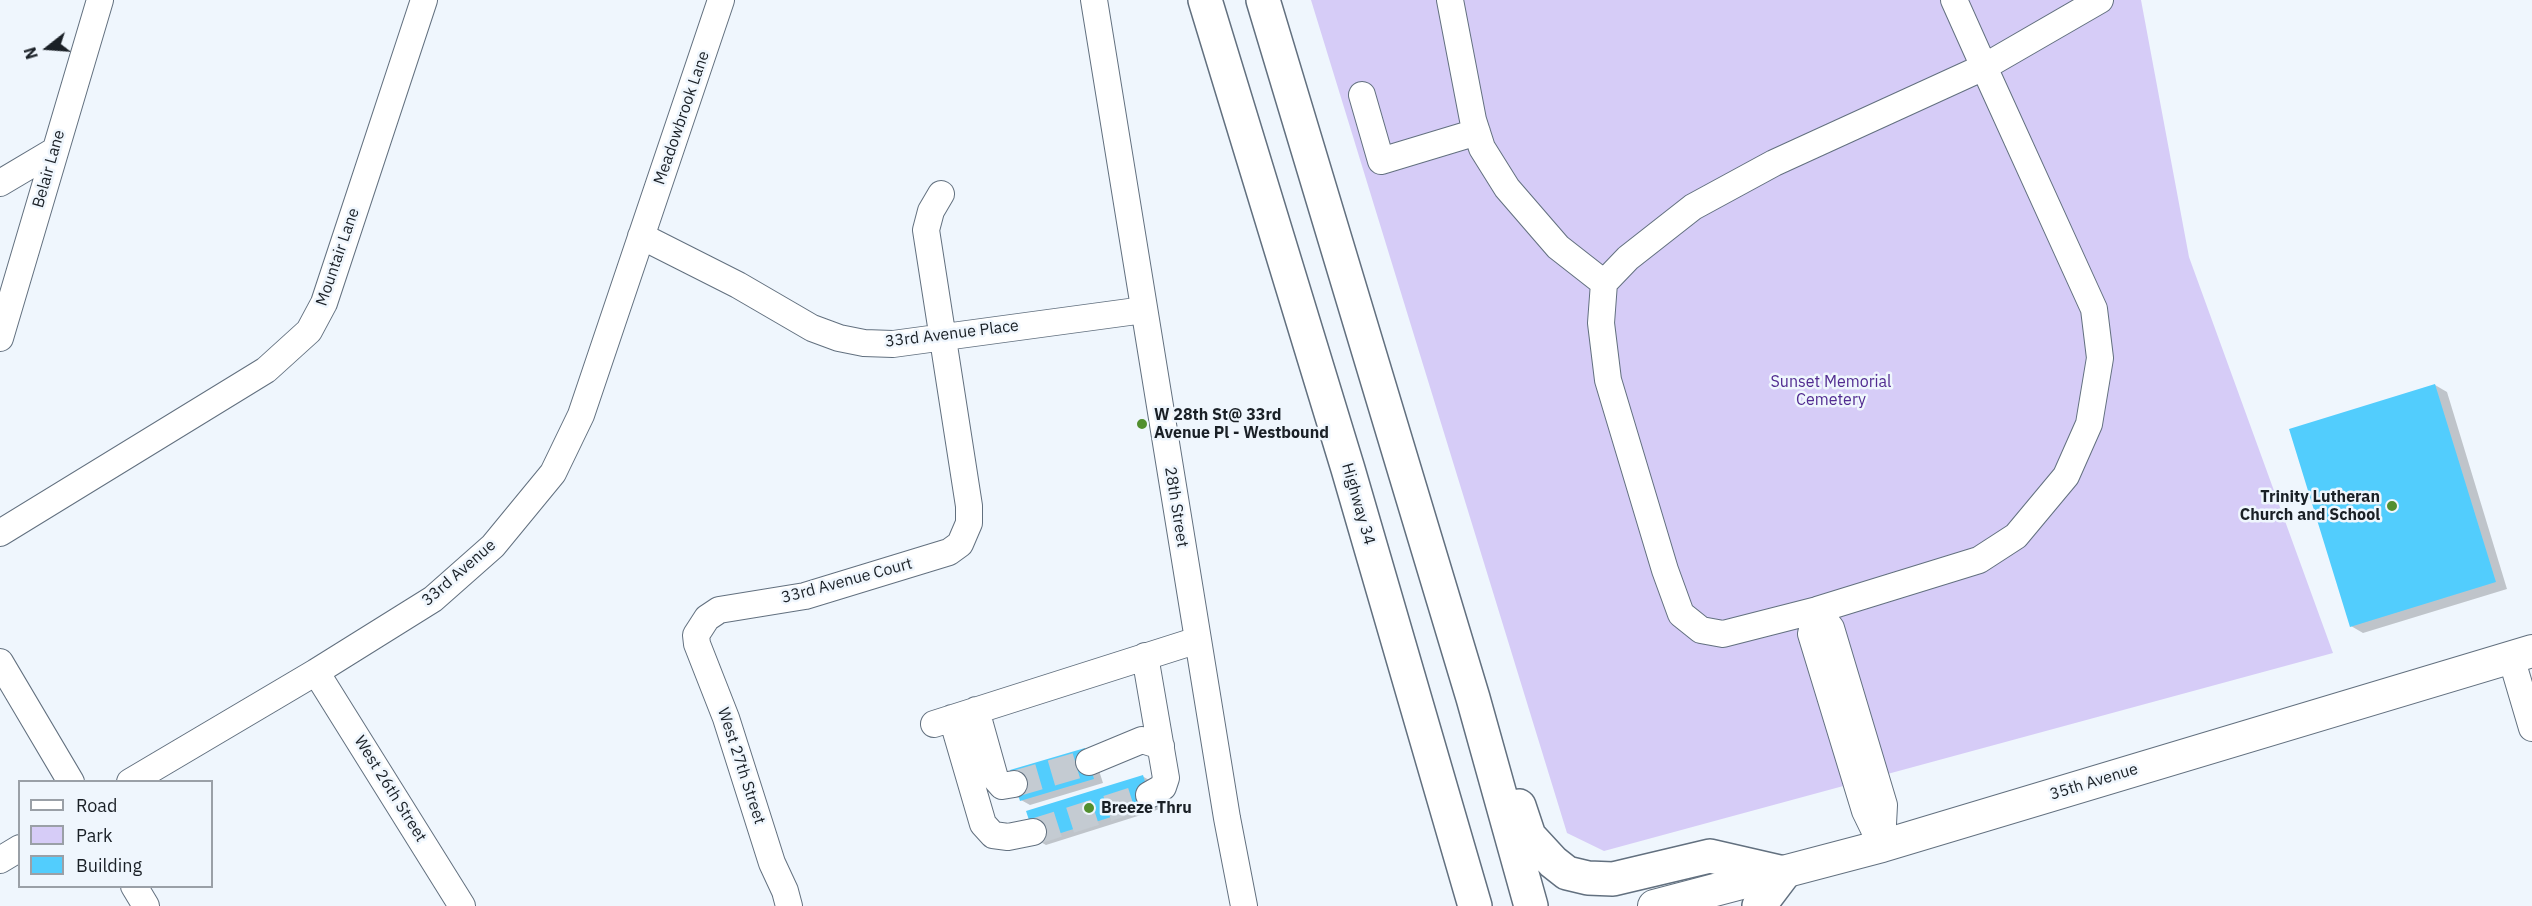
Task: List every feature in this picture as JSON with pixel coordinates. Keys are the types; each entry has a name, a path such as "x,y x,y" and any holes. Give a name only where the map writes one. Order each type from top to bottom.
{"highway":[{"name":"Highway 34","path":"1205,0 1351,481 1475,906"},
{"path":"1263,0 1473,698 1531,906"},
{"path":"1473,698 1495,730 1529,836 1553,862 1568,873 1588,878 1613,879 1710,856 1784,873 1759,906"}],"main road":[{"name":"35th Avenue","path":"1654,906 1882,846 2521,654"}],"street":[{"name":"Belair Lane","path":"0,338 100,0"},
{"name":"Mountair Lane","path":"0,533 266,370 309,331 324,303 424,0"},
{"name":"Meadowbrook Lane","path":"641,236 721,0"},
{"name":"28th Street","path":"1094,0 1227,818 1244,906"},
{"path":"1450,0 1482,148 1507,188 1558,247 1604,283"},
{"path":"1954,0 1984,67 2094,309 2100,358 2089,424 2066,476 2016,536 1979,560 1817,610 1723,634 1701,630 1681,614 1665,570 1608,380 1601,323 1604,283 1628,258 1693,207 1774,163 1984,67 2100,0"},
{"path":"1362,96 1382,161 1477,132"},
{"path":"0,183 54,151"},
{"path":"941,194 931,211 926,230 943,338"},
{"name":"33rd Avenue Place","path":"641,236 738,285 812,328 839,338 864,343 893,344 1144,310"},
{"name":"33rd Avenue","path":"133,780 316,672 433,598 493,546 554,473 581,414 641,236"},
{"name":"33rd Avenue Court","path":"700,626 718,610 805,596 949,552 960,544 969,523 969,506 943,338"},
{"path":"1817,610 1811,634 1865,811 1882,846"},
{"name":"West 27th Street","path":"700,626 696,635 697,644 726,718 772,863 789,906"},
{"path":"1033,832 1008,837 993,835 982,824 943,721 1198,640"},
{"path":"2521,654 2532,728"},
{"path":"1145,656 1166,778 1163,787 1149,795"},
{"path":"0,662 70,780"},
{"name":"West 26th Street","path":"316,672 462,906"},
{"path":"976,710 995,778 1002,786 1014,784"},
{"path":"1089,762 1142,740 1161,746"},
{"path":"0,860 18,849"},
{"path":"135,888 146,906"}],"green space":[{"name":"Sunset Memorial Cemetery","path":"1311,0 2141,0 2189,257 2333,653 1604,851 1567,833"}],"building":[{"name":"Trinity Lutheran Church and School","path":"2435,384 2496,582 2350,627 2289,429"},
{"path":"1085,748 1094,779 1020,801 1010,770"},
{"name":"Breeze Thru","path":"1143,775 1152,804 1036,841 1026,811"}],"tunnel":[{"path":"1014,784 1089,762"},
{"path":"1033,832 1149,795"}],"place":[{"name":"W 28th St@ 33rd Avenue Pl - Westbound","path":"1142,424"},
{"name":"Trinity Lutheran Church and School","path":"2392,506"},
{"name":"Breeze Thru","path":"1089,808"}]}
